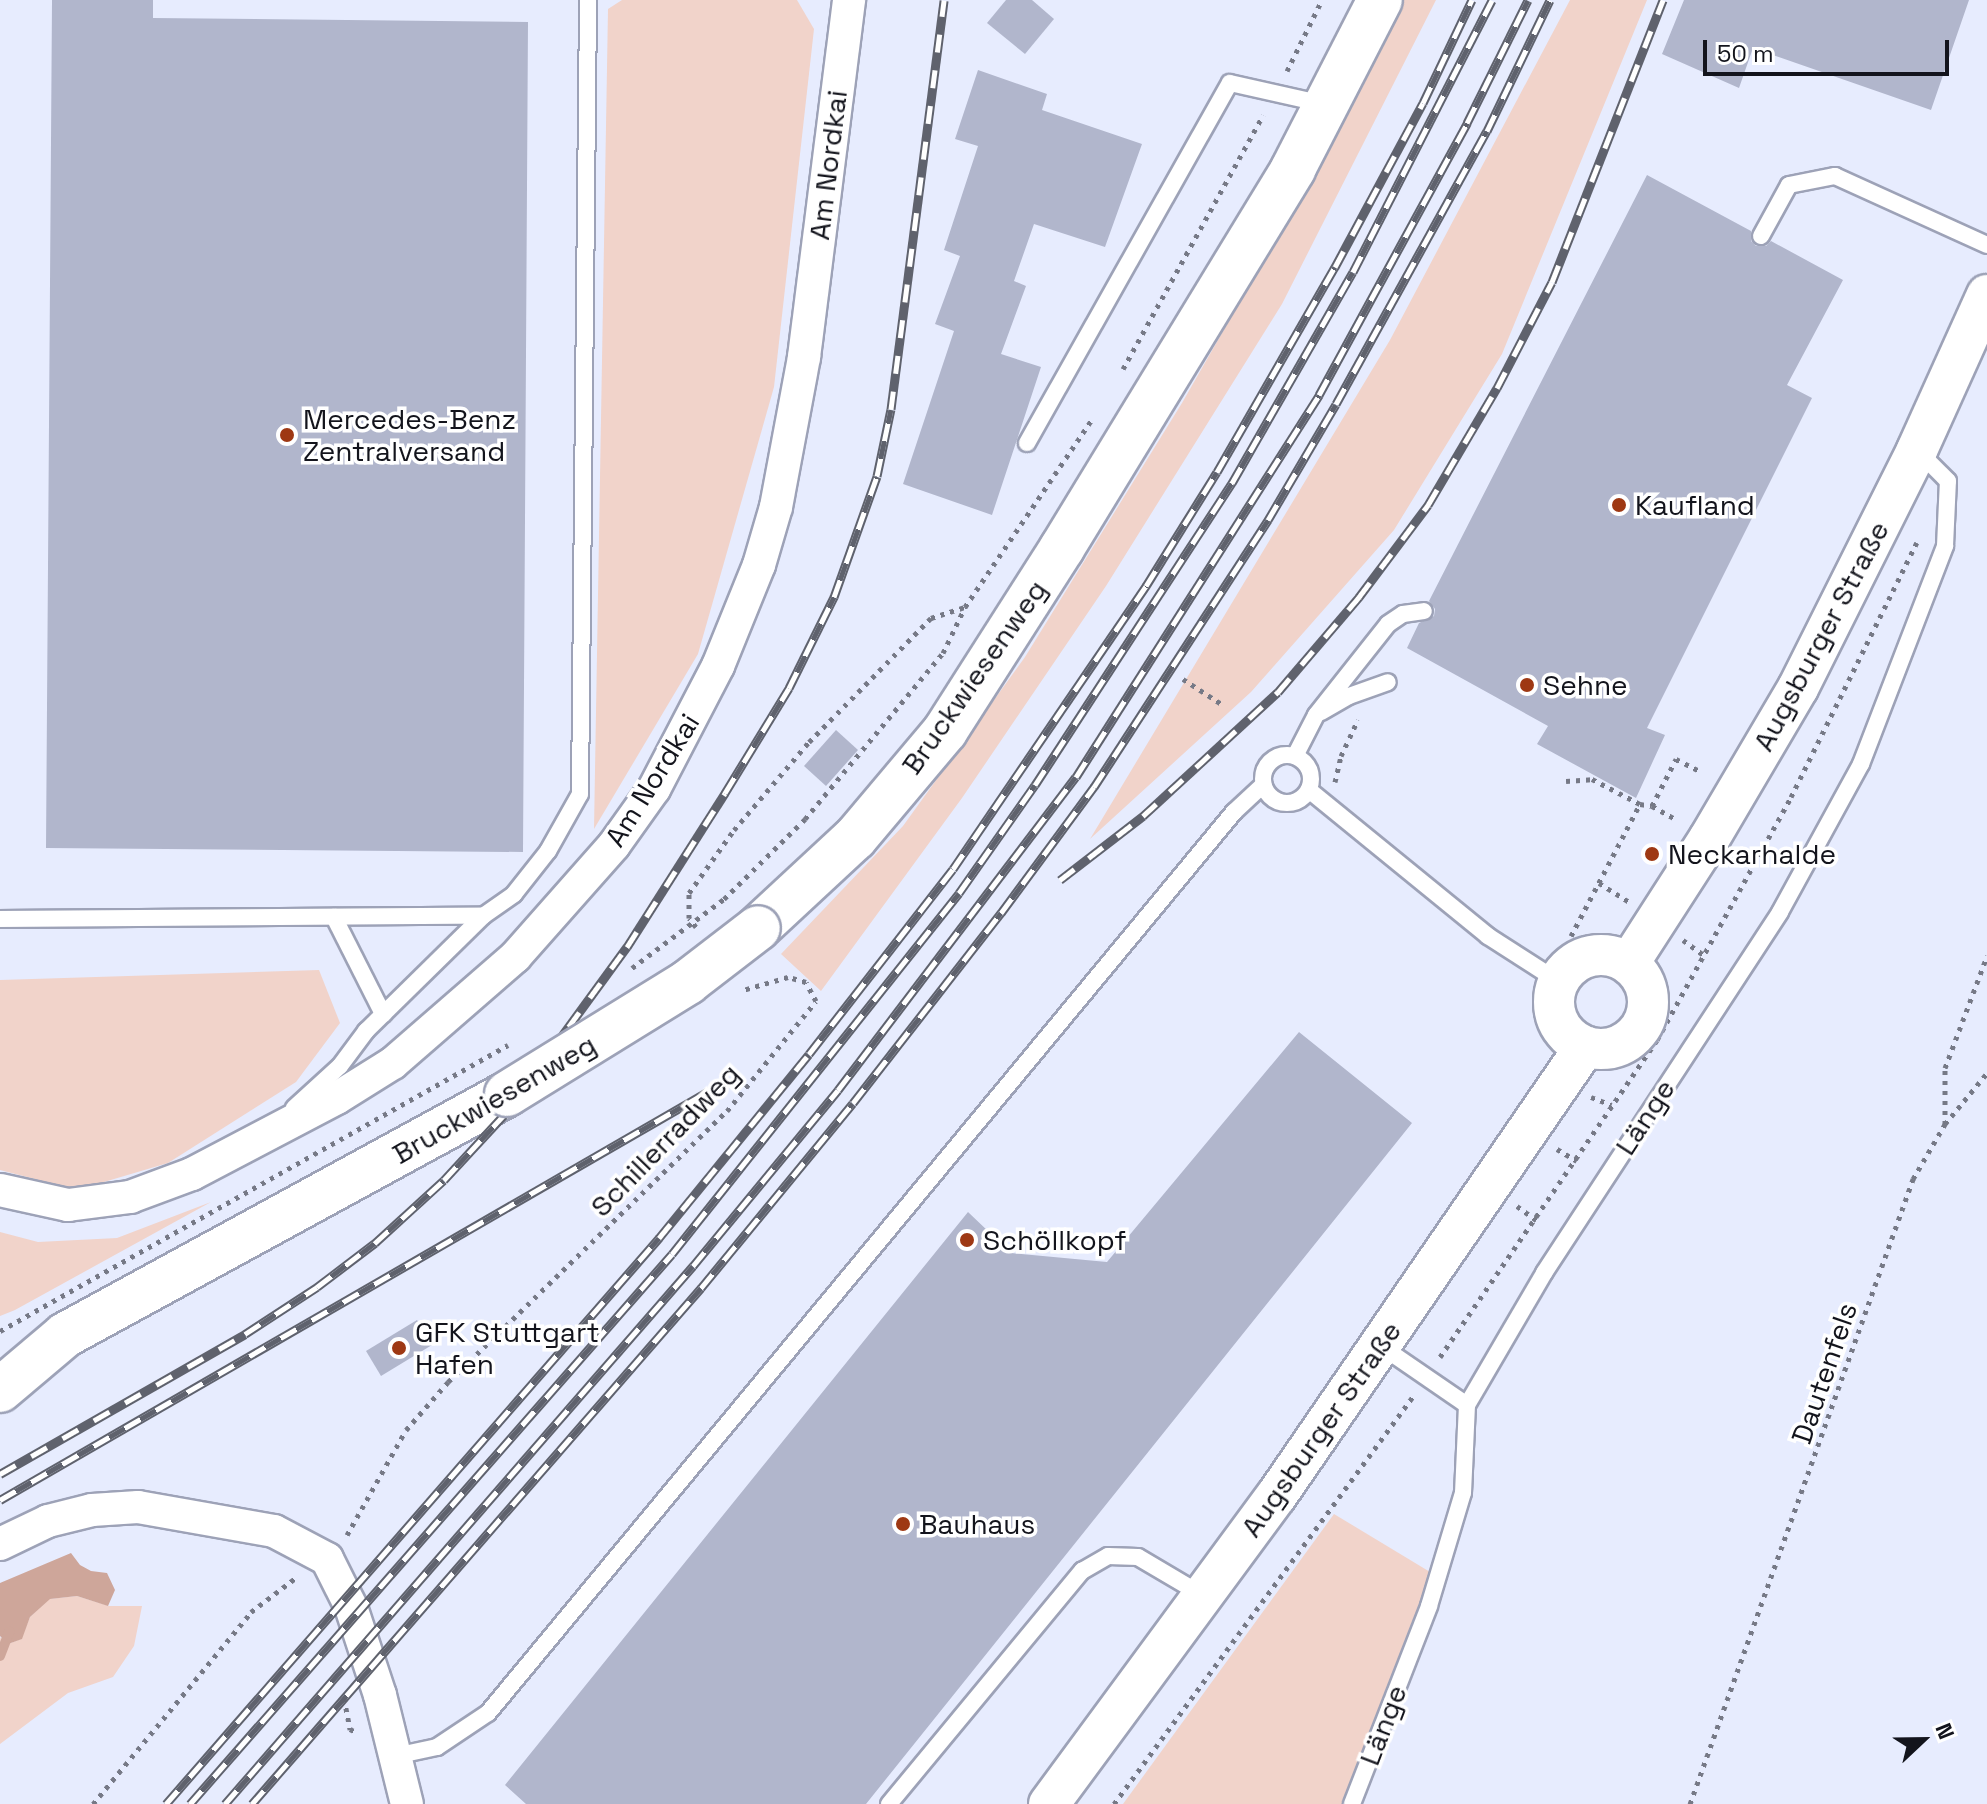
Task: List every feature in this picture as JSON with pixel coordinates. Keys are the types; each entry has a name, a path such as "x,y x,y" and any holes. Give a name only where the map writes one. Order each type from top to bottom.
{"main road":[{"name":"Bruckwiesenweg","path":"0,1390 65,1335 507,1094 665,997 758,928 855,838 945,731 1079,521 1293,169 1380,0"},
{"path":"0,1355 65,1335"}],"street":[{"name":"Am Nordkai","path":"0,1190 68,1205 108,1202 161,1187 337,1098 393,1063 515,957 614,845 654,789 718,666 759,565 787,455 804,357 849,0"},
{"name":"Augsburger Straße","path":"1629,963 1709,839 1798,688 1917,450 1987,295"},
{"path":"1589,956 1613,956 1629,963 1642,977 1649,995 1648,1015 1639,1032 1623,1045 1604,1050 1585,1047 1568,1036 1557,1020 1553,1000 1558,981 1568,968 1589,956"},
{"name":"Augsburger Straße","path":"1049,1804 1204,1596 1585,1047"},
{"path":"0,1544 48,1521 92,1510 138,1507 274,1531 327,1559 351,1607 407,1804"}],"lane":[{"path":"260,1138 340,1066 383,1014 483,916 514,894 548,851 580,794 588,0"},
{"path":"1027,443 1230,83 1327,104"},
{"path":"1761,236 1789,185 1835,176 1987,245"},
{"name":"Länge","path":"1352,1804 1429,1606 1463,1493 1467,1405 1544,1273 1780,912 1861,764 1945,546 1948,481 1917,450"},
{"path":"1295,756 1316,715 1388,624 1403,614 1424,611"},
{"path":"1316,715 1381,685"},
{"path":"1295,756 1303,760 1311,774 1309,790 1289,804 1273,799 1263,785 1264,770 1274,758 1295,756"},
{"path":"395,1756 437,1747 488,1713 1234,812 1263,785"},
{"path":"1309,790 1488,936 1558,981"},
{"path":"0,919 483,916"},
{"path":"334,917 383,1014"},
{"path":"1380,1345 1467,1405"},
{"path":"889,1804 1082,1571 1108,1556 1138,1557 1204,1596"}],"path":[{"path":"1122,371 1276,92 1322,0"},
{"path":"630,969 724,899 805,819 874,740 943,653 965,607 1097,412"},
{"path":"697,930 689,918 689,893 734,830 809,742 931,618 965,607"},
{"path":"1183,679 1223,705"},
{"path":"1329,806 1341,756 1381,685"},
{"path":"1652,806 1676,759 1700,771"},
{"path":"1566,781 1592,779 1675,819"},
{"path":"1571,936 1640,804"},
{"path":"1599,883 1626,899"},
{"path":"1114,1804 1426,1377 1577,1161 1657,1040 1705,956"},
{"path":"1945,1124 1945,1068 1987,956"},
{"name":"Schillerradweg","path":"345,1537 406,1430 440,1391 727,1111 816,1001 806,982 788,977 738,991"},
{"path":"0,1331 510,1043"},
{"name":"Dautenfels","path":"1690,1804 1913,1179 1945,1124 1987,1073"},
{"path":"1555,1147 1577,1161"},
{"path":"93,1804 251,1612 286,1585"}],"shaded area":[{"path":"622,0 797,0 814,29 774,387 698,654 594,829 608,9"},
{"path":"1403,0 1436,0 1282,304 1106,586 962,798 821,991 781,954 903,826 1025,657 1182,403 1362,88"},
{"path":"1570,0 1647,0 1502,354 1394,530 1251,692 1090,839 1390,340"},
{"path":"319,970 340,1023 296,1082 168,1163 77,1190 0,1170 0,980"},
{"path":"211,1202 0,1316 0,1232 38,1242 117,1238"},
{"path":"1334,1514 1440,1578 1352,1804 1123,1804"},
{"path":"71,1553 80,1565 91,1571 107,1573 115,1590 108,1606 77,1596 50,1599 30,1617 22,1639 8,1644 0,1636 0,1583"},
{"path":"77,1596 109,1606 142,1606 134,1646 113,1677 68,1693 0,1744 0,1637 8,1644 21,1639 30,1617 49,1599"}],"building":[{"name":"Mercedes-Benz Zentralversand","path":"52,0 153,0 153,18 528,22 523,852 46,848"},
{"path":"1006,0 1032,0 1054,19 1025,54 987,23"},
{"path":"1684,0 1969,0 1931,110 1753,48 1739,88 1662,54"},
{"path":"978,70 1047,94 1042,110 1142,144 1105,247 1034,224 1014,281 1026,286 1001,354 1041,367 992,515 903,484 954,331 935,324 960,256 944,250 978,146 955,139"},
{"name":"Kaufland","path":"1647,175 1751,231 1751,241 1756,246 1766,246 1771,241 1843,280 1787,385 1812,398 1647,728 1665,735 1636,798 1537,744 1548,726 1407,648 1419,623 1434,616 1435,609 1429,601"},
{"path":"836,730 858,750 826,786 804,766"},
{"name":"Bauhaus","path":"1299,1032 1412,1123 866,1804 526,1804 505,1785 968,1212 1011,1253 1107,1262"},
{"name":"GFK Stuttgart Hafen","path":"417,1320 432,1345 381,1376 366,1351"}],"waterway":[{"path":"0,1656 9,1632"}],"railway":[{"path":"0,1474 245,1334 317,1287 375,1243 444,1180 505,1114 627,947 789,688 834,597 877,476 891,409 944,0"},
{"path":"166,1804 659,1238 809,1054 953,869 1146,586 1217,472 1335,267 1423,103 1472,0"},
{"path":"190,1804 672,1254 959,893 1035,785 1232,483 1353,272 1492,0"},
{"path":"225,1804 693,1266 838,1090 1076,777 1319,395 1467,123 1528,0"},
{"path":"252,1804 701,1288 853,1103 1001,913 1094,787 1268,520 1336,404 1487,131 1550,0"},
{"path":"1060,880 1143,816 1278,692 1359,597 1428,505 1497,388 1552,282 1663,0"},
{"path":"0,1500 709,1091"}],"place":[{"name":"Mercedes-Benz Zentralversand","path":"287,435"},
{"name":"Kaufland","path":"1619,505"},
{"name":"Sehne","path":"1527,685"},
{"name":"Neckarhalde","path":"1652,854"},
{"name":"Schöllkopf","path":"967,1240"},
{"name":"GFK Stuttgart Hafen","path":"399,1348"},
{"name":"Bauhaus","path":"903,1524"}]}
